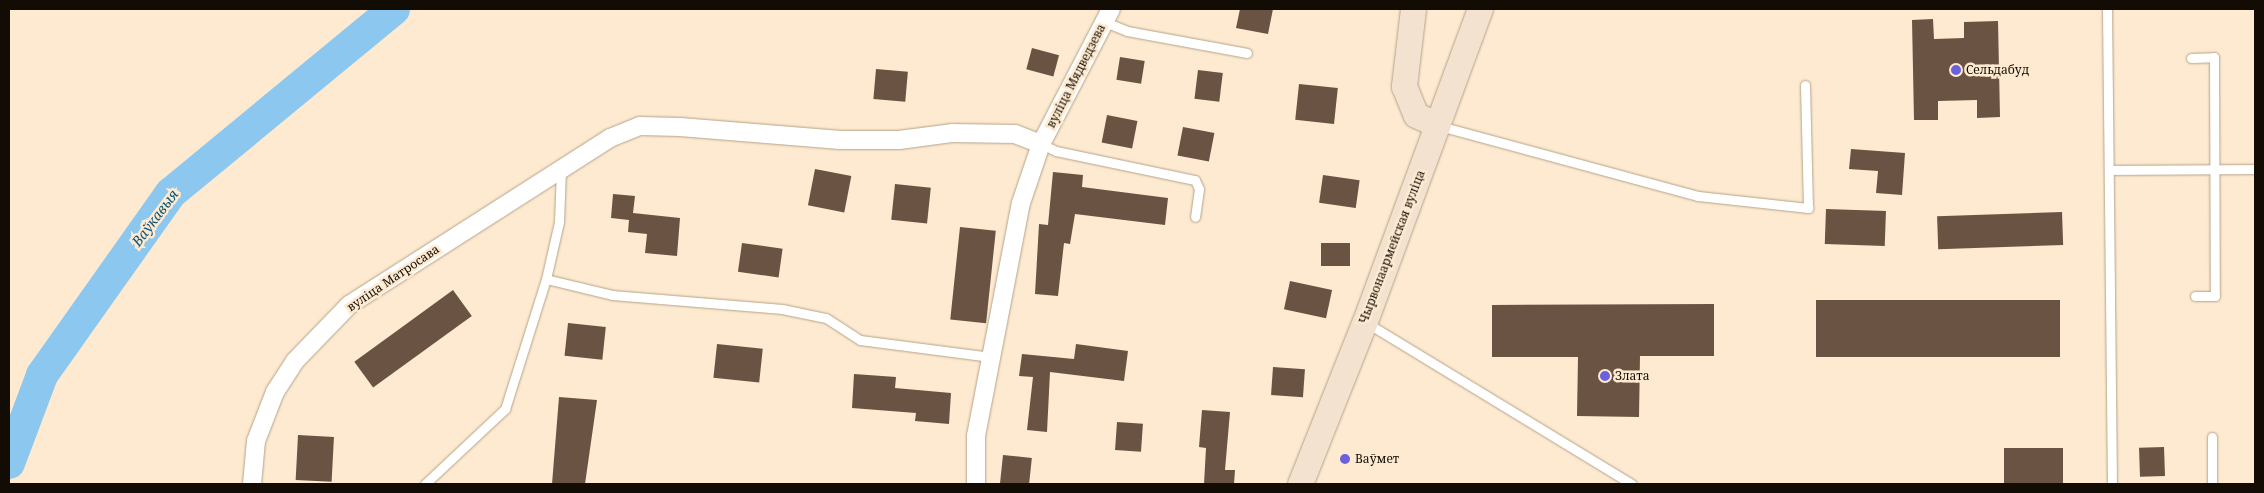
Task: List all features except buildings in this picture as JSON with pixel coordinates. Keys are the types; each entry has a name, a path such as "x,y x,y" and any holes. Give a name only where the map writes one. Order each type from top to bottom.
{"street":[{"path":"1413,9 1404,86 1416,115 1438,125"},
{"name":"Чырвонаармейская вуліца","path":"1300,484 1365,321 1480,9"},
{"name":"вуліца Мядведзева","path":"976,484 976,436 1021,203 1041,144 1108,15"},
{"name":"вуліца Матросава","path":"252,484 256,441 275,392 295,361 342,312 561,166 640,126 840,140 900,140 952,132 1015,134 1041,144"}],"lane":[{"path":"2107,9 2112,484"},
{"path":"1108,15 1127,31 1246,53"},
{"path":"2191,58 2214,57 2215,296 2195,296"},
{"path":"1438,125 1698,196 1808,208 1805,85"},
{"path":"1041,144 1056,152 1194,180 1199,189 1195,217"},
{"path":"425,484 505,409 546,279 559,222 561,166"},
{"path":"2110,170 2255,169"},
{"path":"546,279 612,295 782,310 826,318 860,340 991,357"},
{"path":"1365,321 1632,484"},
{"path":"2212,437 2212,484"}],"waterway":[{"name":"Ваўкавыя","path":"9,463 42,375 171,193 394,9"}],"place":[{"name":"Сельдабуд","path":"1956,70"},
{"name":"Злата","path":"1605,376"},
{"name":"Ваўмет","path":"1345,459"}]}
